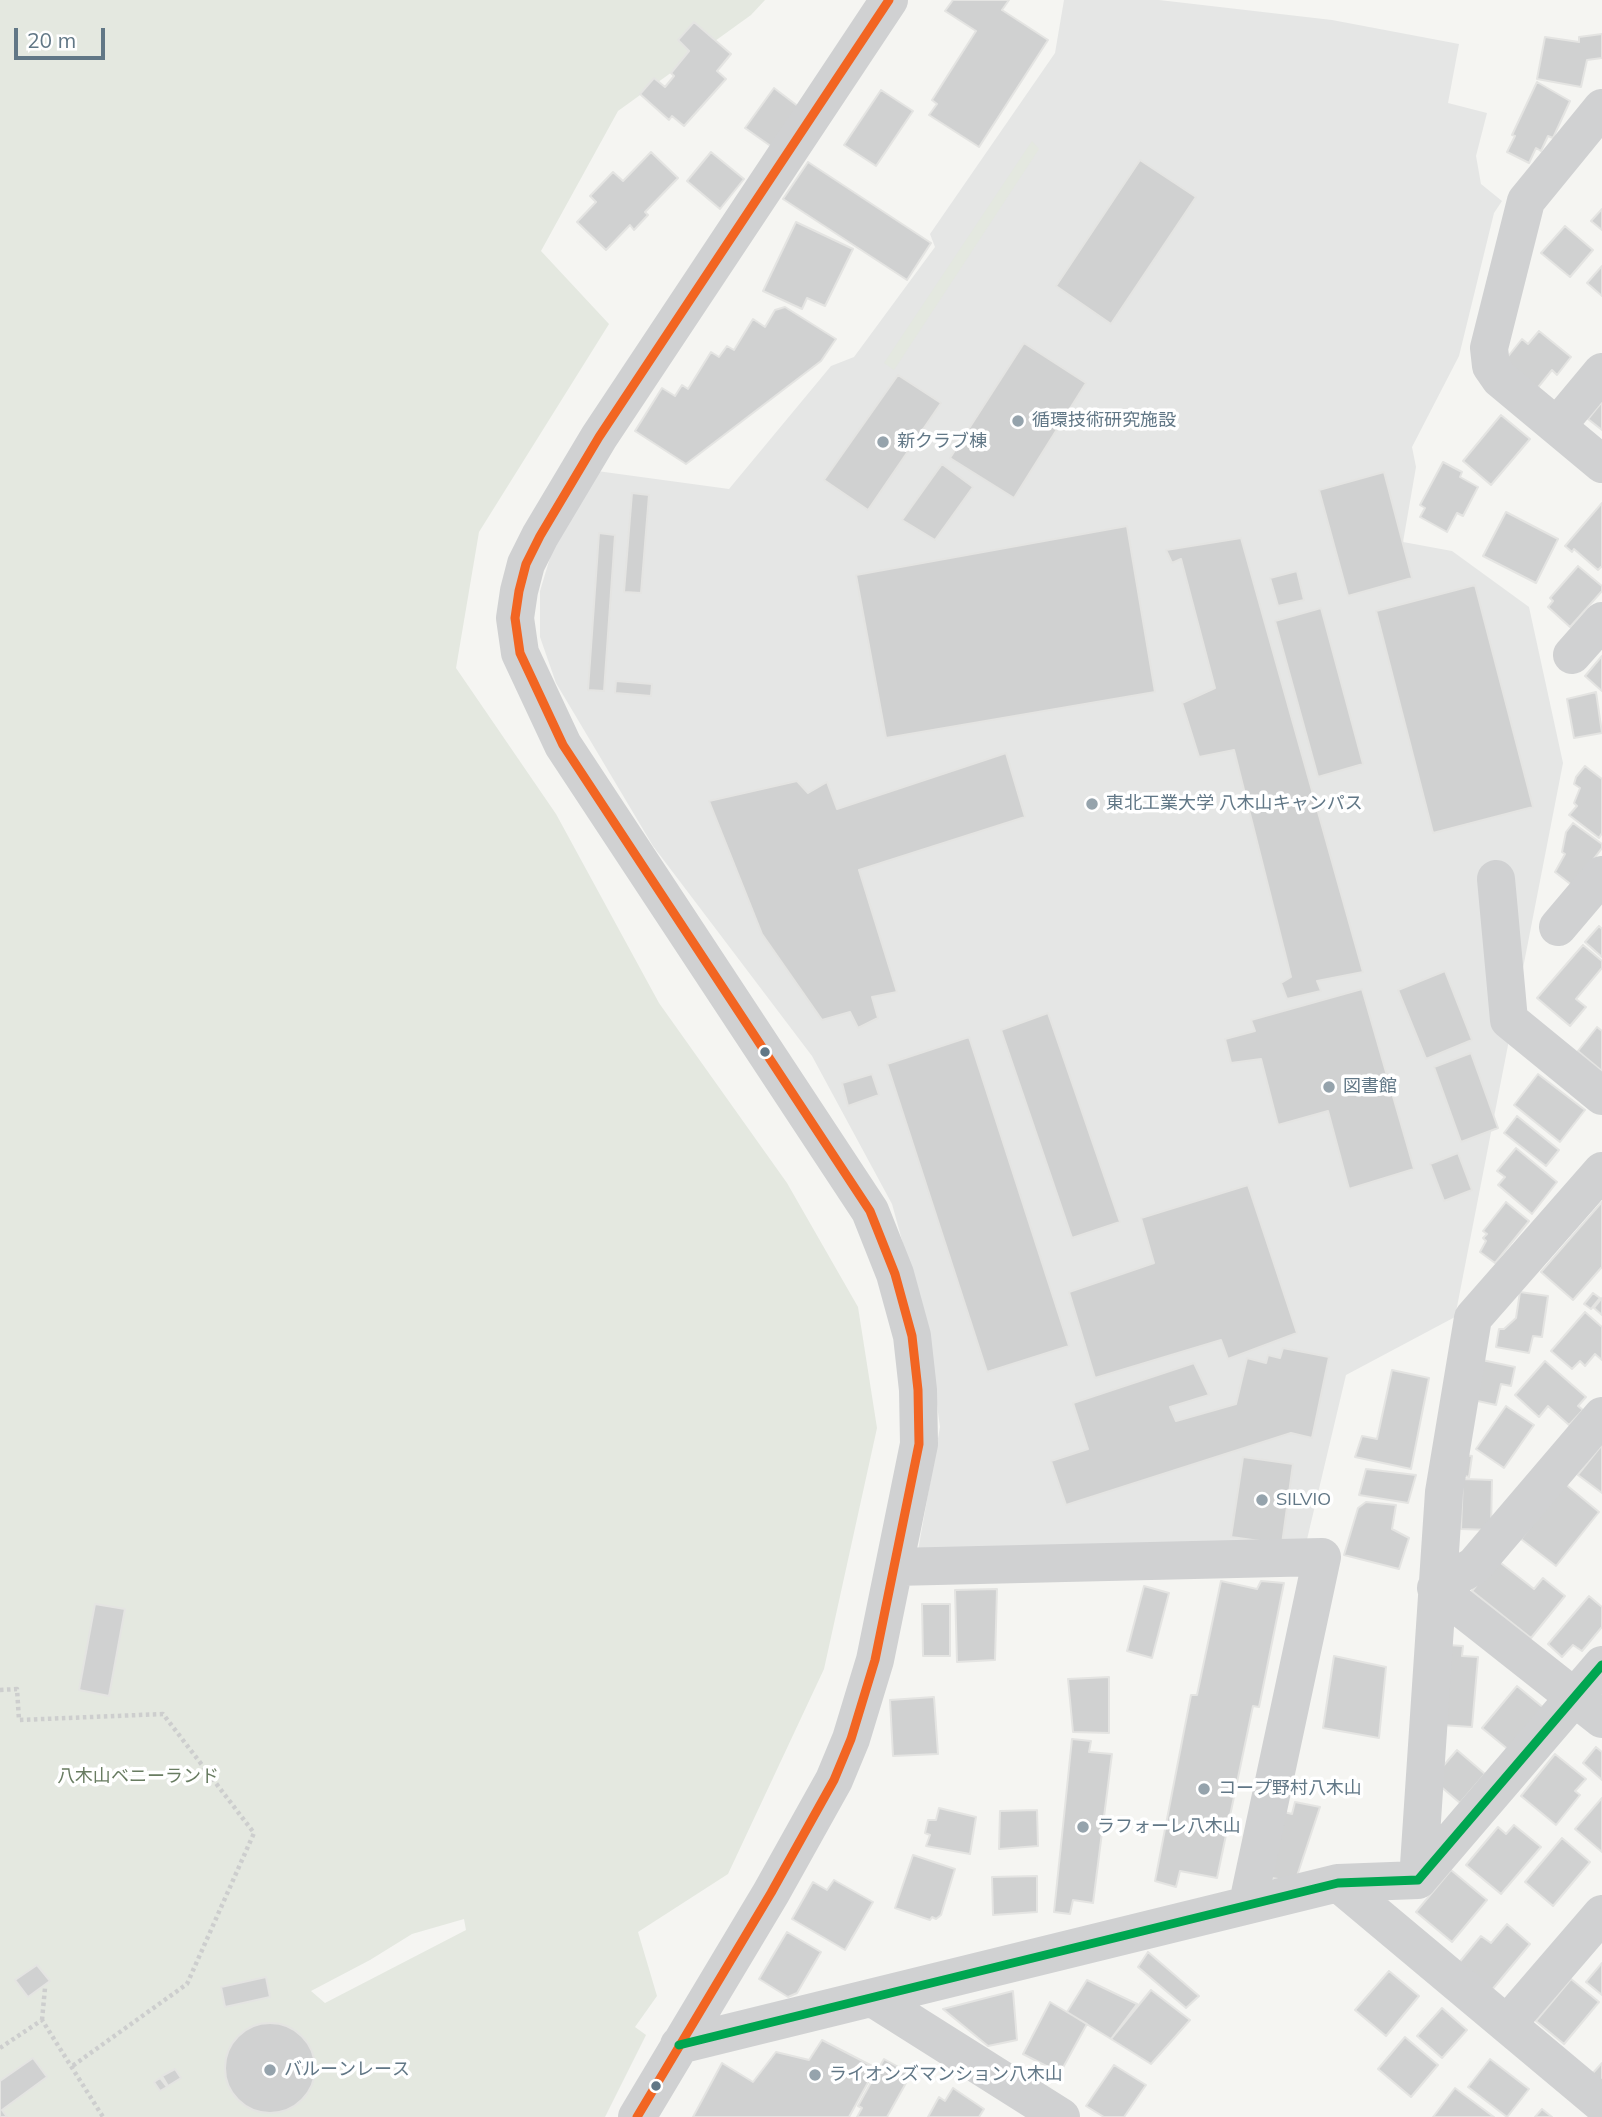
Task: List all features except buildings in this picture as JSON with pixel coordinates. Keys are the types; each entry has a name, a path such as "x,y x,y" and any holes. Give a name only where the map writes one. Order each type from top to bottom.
{"street":[{"path":"637,2117 834,1780 851,1739 875,1660 919,1444 918,1390 912,1336 895,1274 870,1211 563,745 520,653 515,618 526,565 599,437 889,0"},
{"path":"1602,108 1526,201 1489,348 1491,366 1500,379 1602,464"},
{"path":"1557,426 1602,373"},
{"path":"1572,656 1602,621"},
{"path":"1558,927 1602,875"},
{"path":"1496,879 1509,1020 1602,1096"},
{"path":"1418,1880 1444,1492 1473,1318 1602,1171"},
{"path":"1436,1588 1474,1566 1602,1416"},
{"path":"894,1567 1322,1557 1248,1903"},
{"path":"1436,1588 1589,1708"},
{"path":"679,2045 874,2000 1338,1882 1418,1880 1589,1708 1602,1665"},
{"path":"1338,1882 1602,2104"},
{"path":"1508,2023 1602,1914"},
{"path":"874,2000 1061,2117"}],"path":[{"path":"0,1690 17,1689 19,1720 163,1714 254,1833 187,1984 71,2067"},
{"path":"45,1988 42,2020 103,2117"},
{"path":"0,2049 42,2020"}],"shaded area":[{"name":"東北工業大学 八木山キャンパス","path":"1064,0 1159,0 1332,20 1459,44 1448,103 1487,113 1476,156 1481,184 1502,201 1494,213 1459,356 1412,447 1416,467 1403,542 1452,551 1529,607 1563,763 1455,1317 1346,1375 1304,1552 917,1556 940,1427 927,1331 892,1204 812,1056 653,846 556,683 540,637 540,591 555,541 597,471 729,489 831,366 854,357 935,247 930,234 1055,53"}],"green space":[{"name":"八木山ベニーランド","path":"0,0 765,0 751,15 618,111 541,251 609,324 479,532 456,668 556,814 659,1003 787,1183 858,1307 877,1428 824,1669 728,1874 638,1932 657,1996 635,2027 646,2035 605,2117 0,2117","holes":["464,1919 466,1930 325,2003 311,1991 412,1934"]},
{"path":"1032,141 1039,149 894,370 884,363"}],"transit line":[{"path":"637,2117 771,1893 834,1780 851,1739 875,1660 919,1444 918,1390 912,1336 895,1274 870,1211 563,745 520,653 515,618 526,564 599,437 889,0"},
{"path":"679,2045 1338,1883 1418,1880 1602,1665"}],"place":[{"name":"循環技術研究施設","path":"1018,421"},
{"name":"新クラブ棟","path":"883,442"},
{"name":"東北工業大学 八木山キャンパス","path":"1092,804"},
{"name":"図書館","path":"1329,1087"},
{"name":"SILVIO","path":"1262,1500"},
{"name":"コープ野村八木山","path":"1204,1789"},
{"name":"ラフォーレ八木山","path":"1083,1827"},
{"name":"バルーンレース","path":"270,2070"},
{"name":"ライオンズマンション八木山","path":"815,2075"}]}
